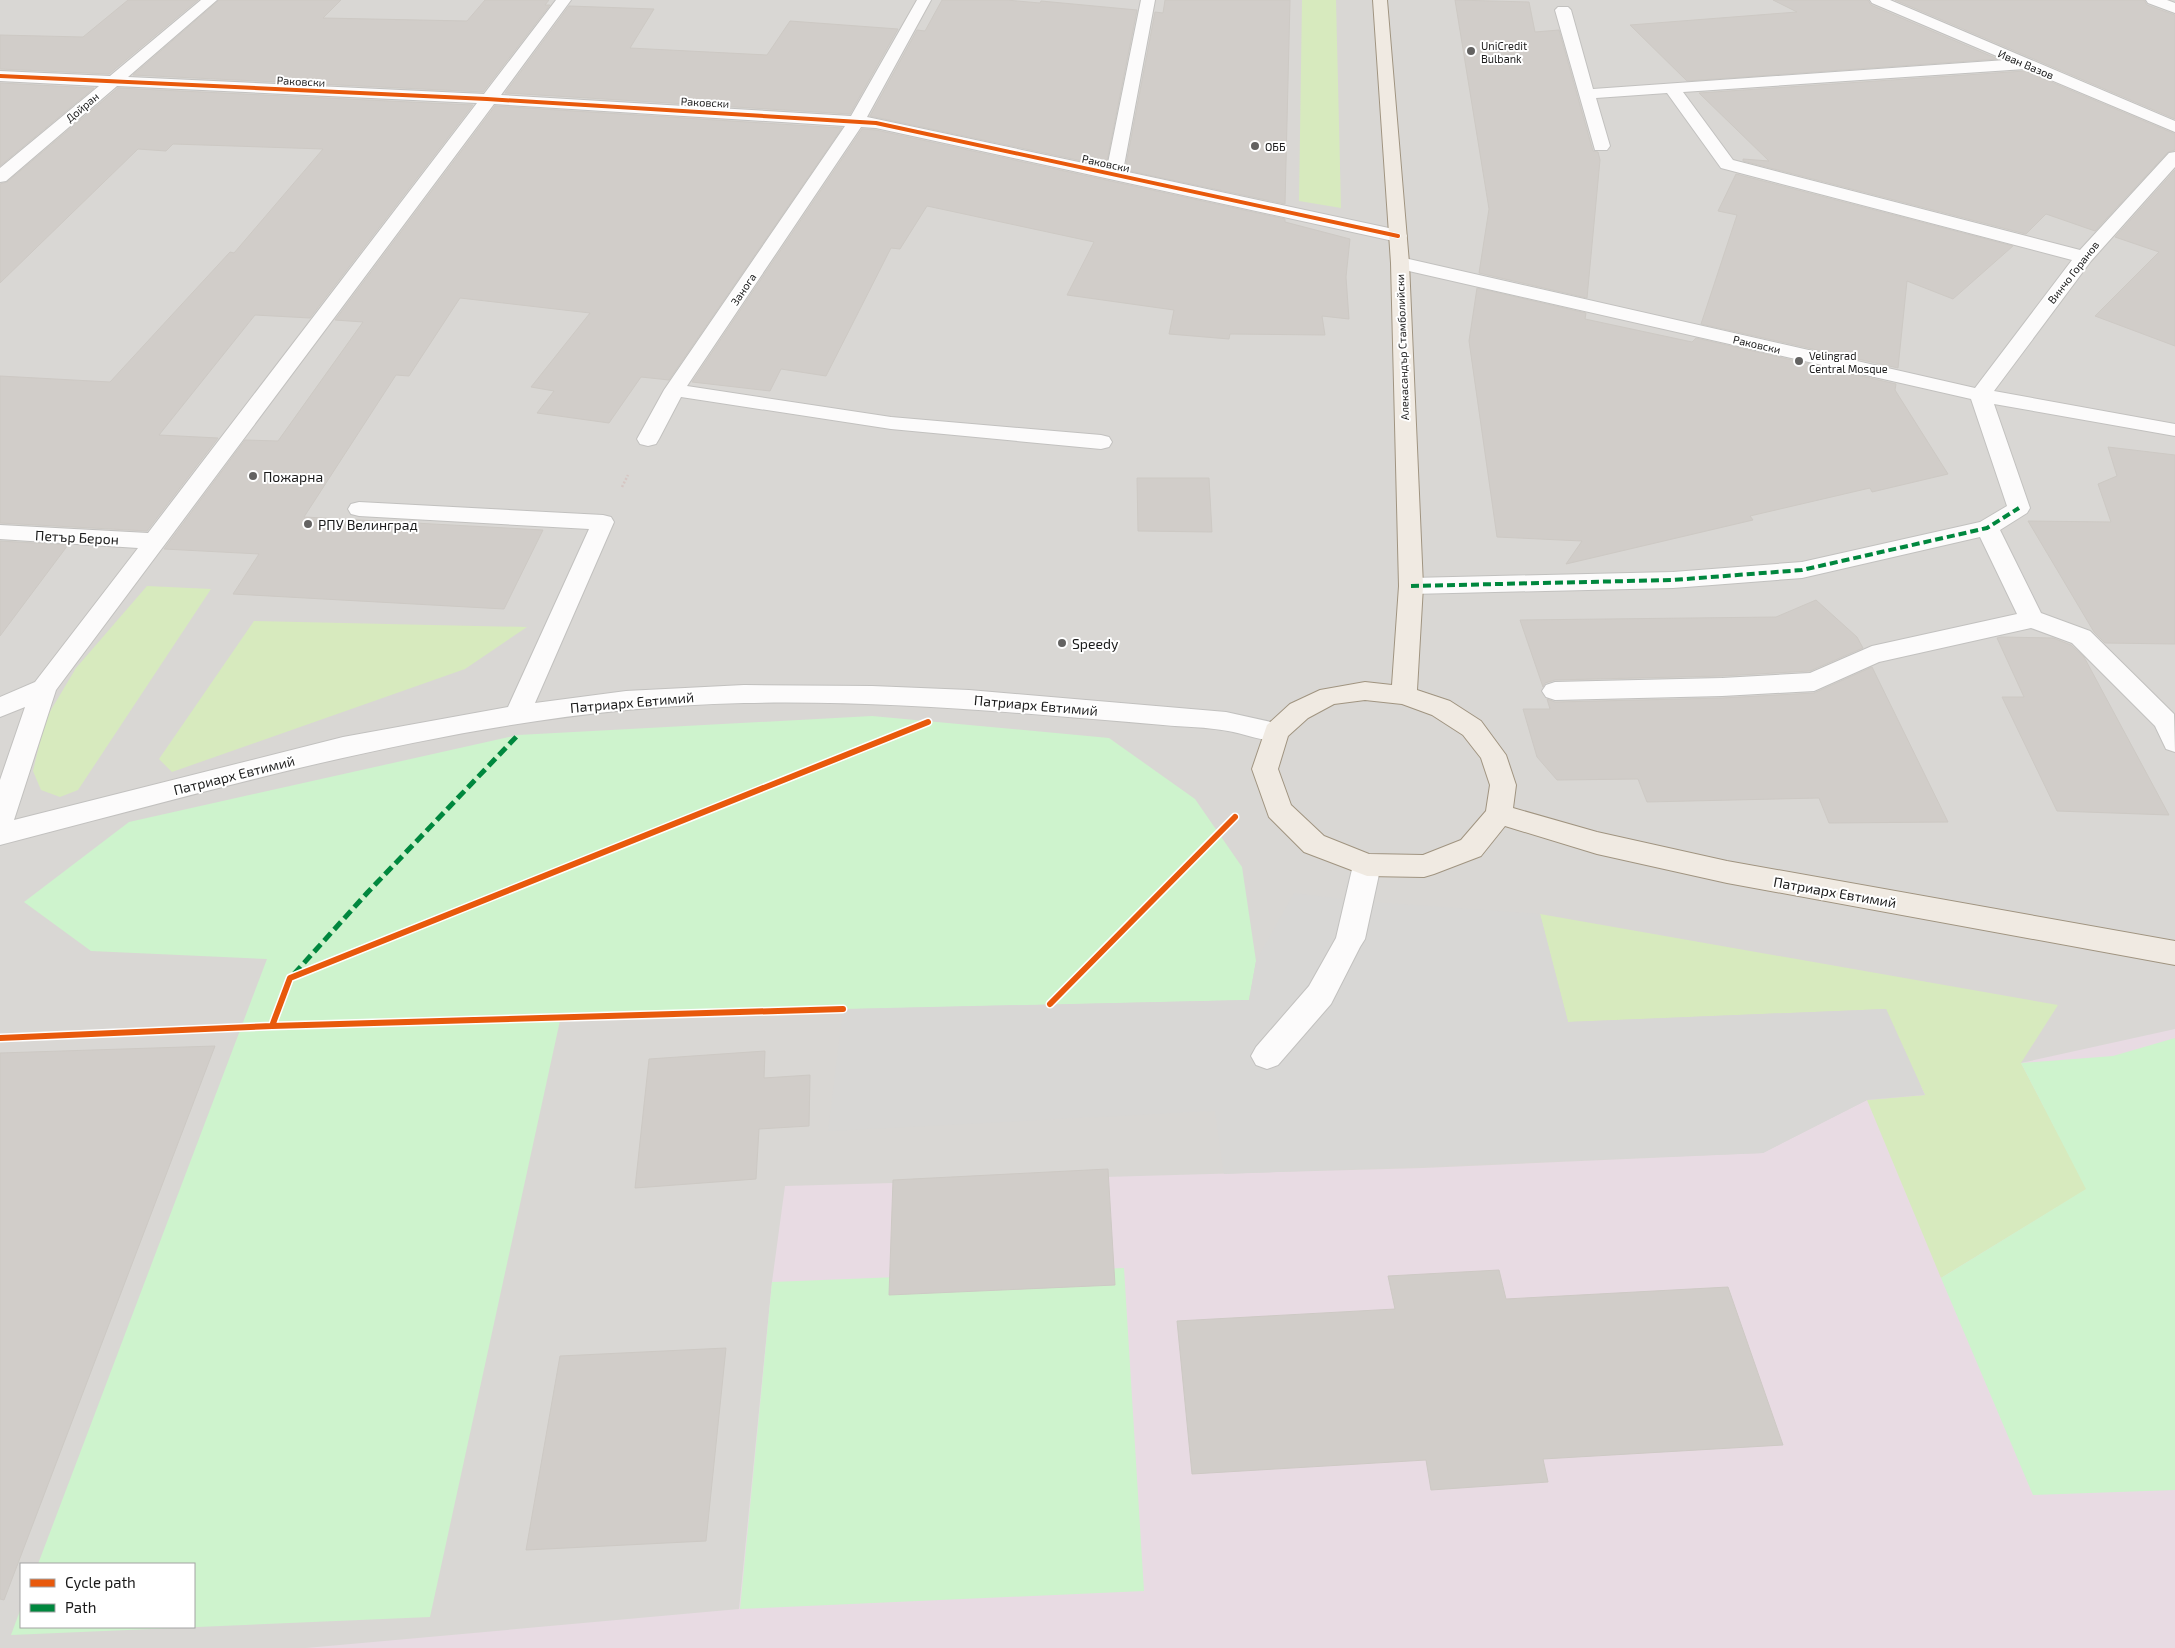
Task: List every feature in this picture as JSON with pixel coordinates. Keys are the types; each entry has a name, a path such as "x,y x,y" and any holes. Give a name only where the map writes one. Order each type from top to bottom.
{"main road":[{"name":"Алекасандър Стамболийски","path":"1380,0 1400,263 1411,586 1404,695"},
{"path":"1366,691 1404,695 1441,708 1472,728 1478,735 1493,755 1503,785 1499,814 1471,848 1424,866 1367,865 1314,844 1279,810 1265,769 1276,732 1299,711 1329,696 1366,691"},
{"name":"Патриарх Евтимий","path":"1499,814 1597,843 1727,872 2175,953"}],"street":[{"name":"Дойран","path":"0,176 210,0"},
{"path":"0,821 44,688 487,99 564,0"},
{"name":"Занога","path":"648,439 674,390 857,121 924,0"},
{"name":"Раковски","path":"1114,175 1148,0"},
{"name":"Иван Вазов","path":"1877,0 2175,127"},
{"path":"2153,0 2175,8"},
{"path":"1562,10 1601,146"},
{"path":"1587,94 2024,64"},
{"name":"Раковски","path":"0,76 487,99 876,123 1398,236"},
{"path":"1671,88 1727,164 2084,257"},
{"name":"Винчо Горанов","path":"1980,395 2084,257 2175,157"},
{"name":"Раковски","path":"1400,263 1980,395 2175,430"},
{"path":"674,390 891,423 1101,442"},
{"path":"1411,586 1673,580 1802,570 1987,528 2019,508 1980,395"},
{"path":"359,509 603,522 517,714"},
{"path":"1987,528 2032,620"},
{"name":"Петър Берон","path":"0,532 153,541"},
{"path":"1555,691 1722,687 1814,682 1872,655 2032,620 2081,637 2172,728"},
{"path":"0,708 44,688"},
{"name":"Патриарх Евтимий","path":"0,834 343,747 517,714 626,700 744,694 872,695 969,699 1226,721 1276,732"},
{"path":"1267,1056 1320,995 1350,939 1367,865"}],"path":[{"path":"603,522 648,439"}],"shaded area":[{"path":"0,0 2175,0 2175,1648 0,1648"},
{"path":"1294,893 1359,901 1540,914 1568,1022 1886,1009 1925,1095 1867,1100 1763,1153 1224,1174 1215,1111 828,1131 843,1009 1249,1000 1256,961"},
{"path":"2175,1029 2175,1648 306,1648 739,1609 772,1282 785,1186 1423,1168 1763,1153 1867,1100"}],"green space":[{"path":"1302,0 1336,0 1341,208 1299,201"},
{"path":"147,586 211,589 78,790 60,797 41,790 33,771 45,720 76,668"},
{"path":"254,621 527,627 465,669 172,772 159,759"},
{"path":"872,716 1109,738 1195,799 1242,867 1256,961 1249,1000 561,1016 430,1617 195,1627 195,1563 38,1563 267,959 91,951 24,902 129,822 518,735"},
{"path":"1540,914 2058,1005 2021,1063 2087,1189 1941,1278 1867,1100 1925,1095 1886,1009 1568,1022"},
{"path":"2175,1038 2175,1490 2033,1495 1941,1278 2086,1189 2021,1063 2113,1056"},
{"path":"1124,1268 1144,1591 740,1609 772,1282"},
{"path":"20,1611 20,1628 174,1628 11,1635"}],"building":[{"path":"128,0 198,0 109,74 0,69 0,35 83,37"},
{"path":"219,0 341,0 323,18 467,21 485,0 549,0 545,5 550,5 483,92 133,75"},
{"path":"942,0 1006,0 1040,3 1041,1 1137,10 1106,166 870,116 917,30 925,31"},
{"path":"1165,0 1290,0 1285,204 1125,170 1155,12 1163,13"},
{"path":"1455,0 1529,2 1535,32 1559,30 1593,151 1598,152 1600,160 1587,298 1479,273 1489,209"},
{"path":"1773,0 1868,0 1871,5 1998,59 1687,81 1630,25 1797,12"},
{"path":"1895,0 2144,0 2147,5 2175,15 2175,119"},
{"path":"569,6 654,9 630,48 767,55 790,21 898,29 850,114 505,93"},
{"path":"2025,71 2175,134 2175,150 2168,152 2095,231 2046,214 2026,234 1743,161 1743,159 1769,161 1699,93"},
{"path":"0,83 94,88 0,166"},
{"path":"118,88 473,105 310,318 255,315 159,435 218,438 147,531 0,523 0,376 110,382 230,252 234,253 323,149 173,144 166,151 138,149 0,283 0,184 7,182"},
{"path":"495,106 842,128 669,380 641,377 609,423 537,413 554,391 531,387 590,313 460,298 409,376 396,375 304,517 543,530 504,609 233,594 259,554 164,549 245,440 278,441 363,322 335,320"},
{"path":"862,129 876,130 1285,219 1285,222 1350,239 1346,277 1349,319 1322,316 1325,335 1230,334 1229,339 1169,334 1174,310 1067,295 1094,242 927,206 900,249 891,248 826,376 781,369 770,391 692,382"},
{"path":"2175,170 2175,346 2095,316 2159,252 2115,237"},
{"path":"1736,174 2013,246 1953,299 1907,281 1898,368 1701,324 1737,215 1718,211"},
{"path":"1477,288 1586,313 1585,319 1692,342 1696,338 1896,384 1895,390 1948,474 1872,492 1870,488 1750,516 1753,520 1566,564 1582,541 1497,537 1469,341"},
{"path":"2108,447 2175,455 2175,644 2105,643 2094,632 2028,521 2111,522 2098,484 2117,476"},
{"path":"1137,478 1209,478 1212,532 1138,531"},
{"path":"0,541 68,545 0,636"},
{"path":"1816,600 1857,637 1863,648 1810,671 1722,676 1555,680 1545,683 1543,687 1520,620 1776,617"},
{"path":"1997,638 2053,638 2071,645 2084,657 2169,815 2057,811 2002,697 2024,697"},
{"path":"1872,667 1948,822 1829,823 1819,798 1647,802 1638,779 1557,780 1537,757 1523,709 1550,709 1547,699 1555,702 1722,698 1814,693"},
{"path":"215,1046 4,1600 0,1599 0,1053"},
{"path":"765,1051 764,1078 810,1075 809,1126 759,1129 756,1179 635,1188 649,1059"},
{"path":"1108,1169 1115,1285 889,1295 893,1180"},
{"path":"1499,1270 1506,1299 1728,1287 1783,1445 1543,1459 1548,1482 1431,1490 1426,1460 1192,1474 1177,1321 1395,1309 1388,1276"},
{"path":"726,1348 706,1541 526,1550 560,1356"}],"marked path":[{"path":"1411,586 1673,580 1802,570 1987,528 2019,508"},
{"path":"294,974 368,892 518,735"}],"cycle path":[{"path":"0,76 487,99 876,123 1398,236"},
{"path":"272,1026 290,978 928,722"},
{"path":"1050,1004 1235,817"},
{"path":"0,1038 272,1026 843,1009"}],"place":[{"name":"UniCredit Bulbank","path":"1471,51"},
{"name":"ОББ","path":"1255,146"},
{"name":"Velingrad Central Mosque","path":"1799,361"},
{"name":"Пожарна","path":"253,476"},
{"name":"РПУ Велинград","path":"308,524"},
{"name":"Speedy","path":"1062,643"}]}
